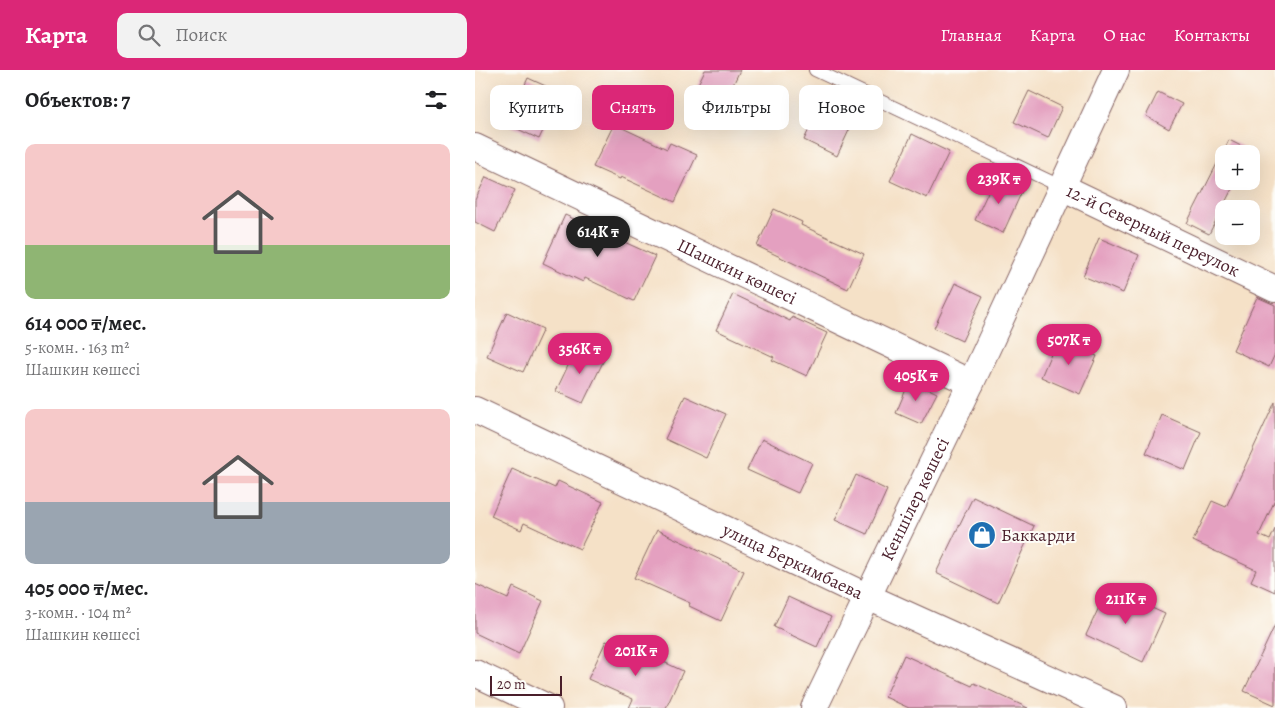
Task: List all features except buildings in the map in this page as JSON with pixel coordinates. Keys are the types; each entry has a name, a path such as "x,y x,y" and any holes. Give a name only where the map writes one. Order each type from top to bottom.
{"street":[{"name":"Кеншілер көшесі","path":"813,708 971,383 1116,70"},
{"name":"Шашкин көшесі","path":"475,147 971,383"},
{"name":"12-й Северный переулок","path":"1062,187 1275,289"},
{"name":"улица Беркимбаева","path":"475,410 868,597 1113,708"},
{"path":"475,673 549,708"}],"lane":[{"name":"12-й Северный переулок","path":"815,70 1062,187"}],"place":[{"name":"Баккарди","path":"982,535"}]}
